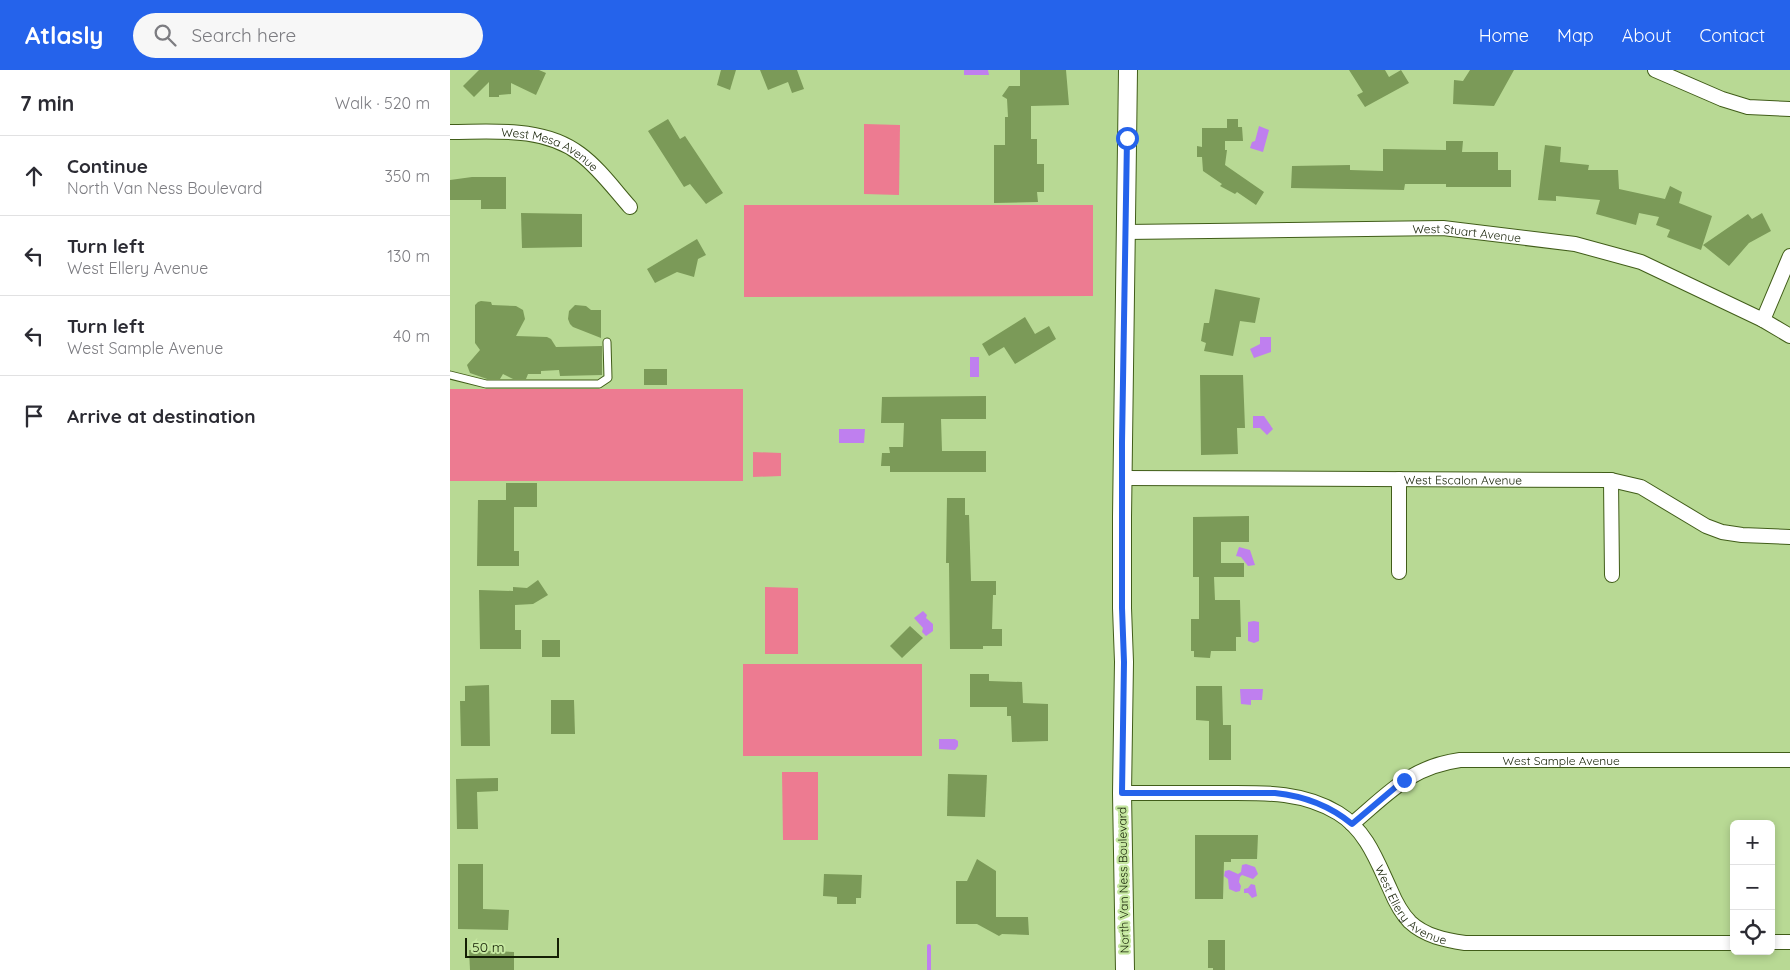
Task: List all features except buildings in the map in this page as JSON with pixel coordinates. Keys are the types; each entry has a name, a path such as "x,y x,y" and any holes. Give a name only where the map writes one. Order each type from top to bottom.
{"street":[{"name":"North Van Ness Boulevard","path":"1125,970 1122,793 1124,662 1122,478 1128,70"},
{"path":"1655,70 1722,99 1748,107 1790,109"},
{"name":"West Mesa Avenue","path":"450,132 529,134 554,139 580,153 630,207"},
{"name":"West Stuart Avenue","path":"1125,232 1443,228 1575,244 1641,262 1763,320 1790,336"},
{"path":"1763,320 1790,256"},
{"name":"West Escalon Avenue","path":"1122,478 1611,480 1641,487 1706,526 1722,532 1742,535 1790,536"},
{"path":"1398,479 1399,572"},
{"path":"1611,480 1612,575"},
{"name":"West Sample Avenue","path":"1352,824 1404,780 1417,772 1443,762 1460,760 1790,760"},
{"name":"West Ellery Avenue","path":"1122,793 1275,793 1290,795 1321,804 1338,813 1365,838 1374,853 1400,910 1420,930 1435,936 1465,943 1730,943"},
{"path":"1775,942 1790,942"}],"lane":[{"path":"450,375 486,384 599,384 608,378 607,342"}],"shaded area":[{"path":"964,70 988,70 989,75 964,75"},
{"path":"864,124 900,125 899,195 864,194"},
{"path":"1259,126 1269,130 1263,152 1250,148 1252,142 1255,141"},
{"path":"744,205 1093,205 1093,296 744,297"},
{"path":"1260,337 1271,337 1271,352 1254,358 1250,349 1260,344"},
{"path":"970,357 979,357 979,377 970,377"},
{"path":"450,389 743,389 743,481 450,481"},
{"path":"1253,416 1264,416 1273,429 1267,435 1260,428 1253,428"},
{"path":"839,429 865,429 864,443 839,443"},
{"path":"753,452 781,453 781,476 753,477"},
{"path":"1239,547 1250,550 1255,565 1248,566 1241,557 1236,556"},
{"path":"765,587 798,588 798,654 765,654"},
{"path":"923,611 927,615 926,618 933,624 933,631 926,636 922,632 923,628 914,618"},
{"path":"1248,622 1259,622 1259,641 1254,643 1248,641"},
{"path":"743,664 922,664 922,756 743,756"},
{"path":"1240,689 1263,689 1262,700 1251,700 1251,705 1241,704"},
{"path":"939,739 955,739 958,741 958,746 955,750 939,749"},
{"path":"782,772 818,772 818,840 783,840"},
{"path":"1246,864 1255,867 1258,874 1253,879 1242,875 1239,882 1241,886 1240,891 1236,892 1229,889 1228,879 1224,876 1225,871 1229,870 1238,874 1241,872 1242,865"},
{"path":"1251,884 1255,885 1257,896 1252,898 1248,893 1244,893 1244,889 1248,888"}],"waterway":[{"path":"929,946 929,970"}],"route":[{"path":"1127,138 1122,443 1122,608 1124,662 1122,793 1275,793 1290,795 1321,804 1338,813 1352,824 1404,780"}]}
